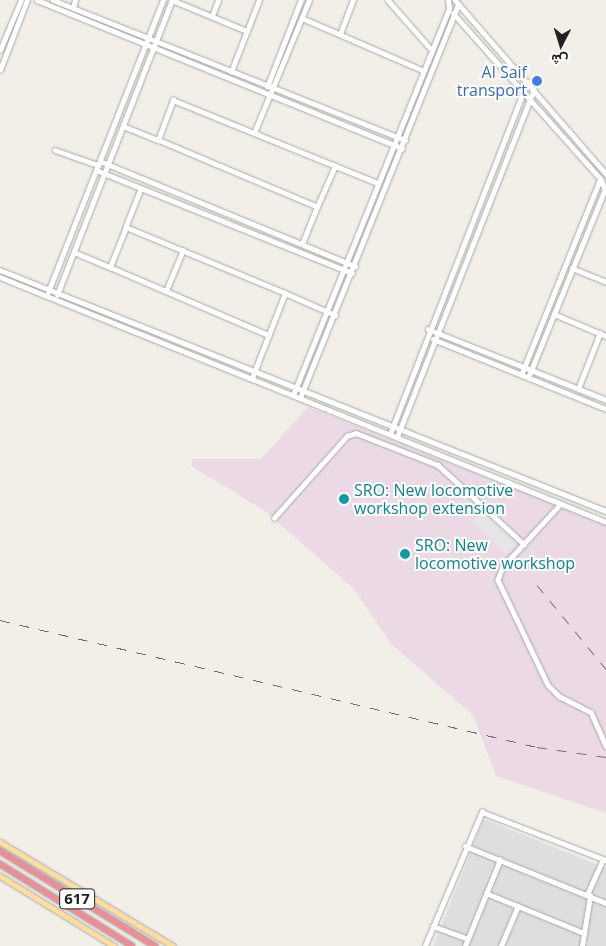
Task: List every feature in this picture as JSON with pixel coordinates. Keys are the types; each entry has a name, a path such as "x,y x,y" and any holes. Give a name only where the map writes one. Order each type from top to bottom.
{"highway":[{"name":"617","path":"2,852 155,946"},
{"name":"617","path":"0,865 132,946"}],"main road":[{"path":"0,842 173,946"},
{"path":"0,876 114,946"}],"street":[{"path":"0,50 21,0"},
{"path":"0,70 27,0"},
{"path":"37,0 274,88 405,140"},
{"path":"54,0 147,42"},
{"path":"73,8 75,0"},
{"path":"47,295 164,0"},
{"path":"55,298 172,0 247,31"},
{"path":"212,16 218,0"},
{"path":"231,72 259,0"},
{"path":"265,92 301,0"},
{"path":"254,133 272,95 309,0"},
{"path":"340,34 353,0"},
{"path":"388,0 430,48"},
{"path":"442,0 529,103 603,179 605,189 528,378"},
{"path":"293,395 430,48 449,8 448,0"},
{"path":"300,398 402,148 454,14 456,2"},
{"path":"456,2 605,173 521,375"},
{"path":"302,18 422,70"},
{"path":"0,34 12,39"},
{"path":"155,44 272,95 402,148"},
{"path":"390,434 427,337 428,329 524,95 527,82"},
{"path":"397,437 434,339 534,90"},
{"path":"158,140 174,100 377,183"},
{"path":"123,126 317,207"},
{"path":"55,150 98,166 108,166 354,266"},
{"path":"98,166 104,174 352,273"},
{"path":"302,244 335,166"},
{"path":"110,267 141,189"},
{"path":"126,227 327,310 335,315"},
{"path":"166,291 182,250"},
{"path":"74,252 269,336"},
{"path":"572,268 606,282"},
{"path":"0,270 606,511"},
{"path":"0,277 606,522"},
{"path":"252,378 285,293"},
{"path":"554,314 606,336"},
{"path":"428,329 606,400"},
{"path":"578,389 600,333"},
{"path":"427,337 606,409"},
{"path":"274,518 347,436 356,433 438,465 524,544"},
{"path":"561,504 500,570 500,588 548,685 559,696 591,712 606,746"},
{"path":"425,946 478,814 484,812 604,859 588,896 582,946"},
{"path":"465,846 606,903"},
{"path":"465,946 500,860"},
{"path":"486,893 584,933"},
{"path":"501,946 518,906"},
{"path":"433,926 468,939"}],"shaded area":[{"path":"308,407 606,525 606,813 496,776 473,715 392,645 354,589 265,511 191,466 192,459 261,459"},
{"path":"484,509 518,541 506,554 472,522"},
{"path":"484,819 606,868 606,946 433,946"}],"railway":[{"path":"537,585 606,669"},
{"path":"0,620 537,747 606,757"}],"place":[{"name":"Al Saif transport","path":"537,81"},
{"name":"SRO: New locomotive workshop extension","path":"344,499"},
{"name":"SRO: New locomotive workshop","path":"405,554"}]}
